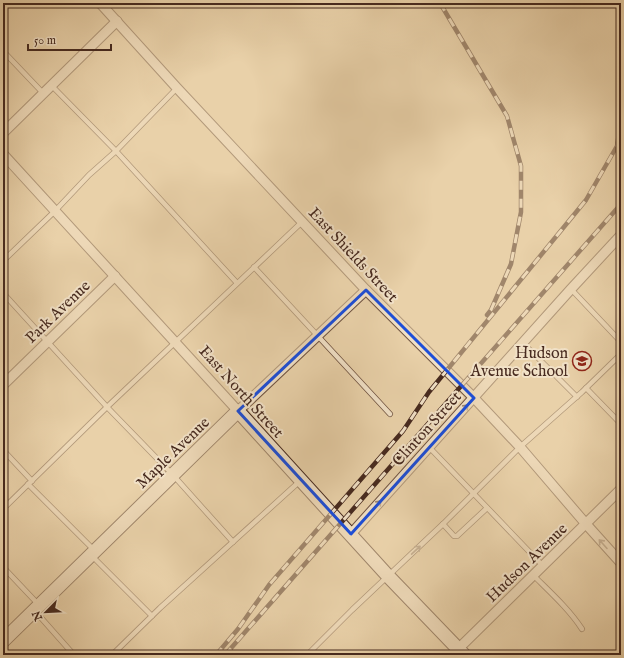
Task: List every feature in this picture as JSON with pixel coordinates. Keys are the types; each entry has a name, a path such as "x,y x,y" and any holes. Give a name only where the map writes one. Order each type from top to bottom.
{"street":[{"name":"East Shields Street","path":"100,3 177,88 366,290 474,398 520,447 621,563"},
{"path":"3,133 117,21"},
{"name":"East North Street","path":"3,154 458,653"},
{"name":"Clinton Street","path":"350,534 621,235"},
{"name":"Park Avenue","path":"3,385 115,276"},
{"name":"Maple Avenue","path":"3,641 238,411 366,290"},
{"name":"Hudson Avenue","path":"458,653 533,575 621,489"}],"lane":[{"path":"3,51 43,93"},
{"path":"51,85 116,151 237,283"},
{"path":"3,261 55,211 89,175 116,151 177,88"},
{"path":"3,508 237,283 303,222"},
{"path":"254,267 390,414"},
{"path":"571,289 621,342"},
{"path":"3,293 107,407 173,475 233,542"},
{"path":"523,343 576,397"},
{"path":"308,655 352,610 444,524 520,447 586,388 621,354"},
{"path":"586,388 621,424"},
{"path":"429,447 543,566"},
{"path":"3,450 93,553 152,616"},
{"path":"112,655 152,616 301,480"},
{"path":"444,524 454,536 457,536 487,508"},
{"path":"3,567 74,655"},
{"path":"533,575 551,592 582,629"}],"highlighted area":[{"path":"366,290 474,398 351,534 238,411"}],"railway":[{"path":"440,3 507,116 521,166 521,212 511,264 491,310 487,315"},
{"path":"619,3 621,26"},
{"path":"216,655 238,629 269,585 403,431 429,392 586,200 617,146 621,120"},
{"path":"225,655 621,204"}],"place":[{"name":"Hudson Avenue School","path":"582,361"}]}
